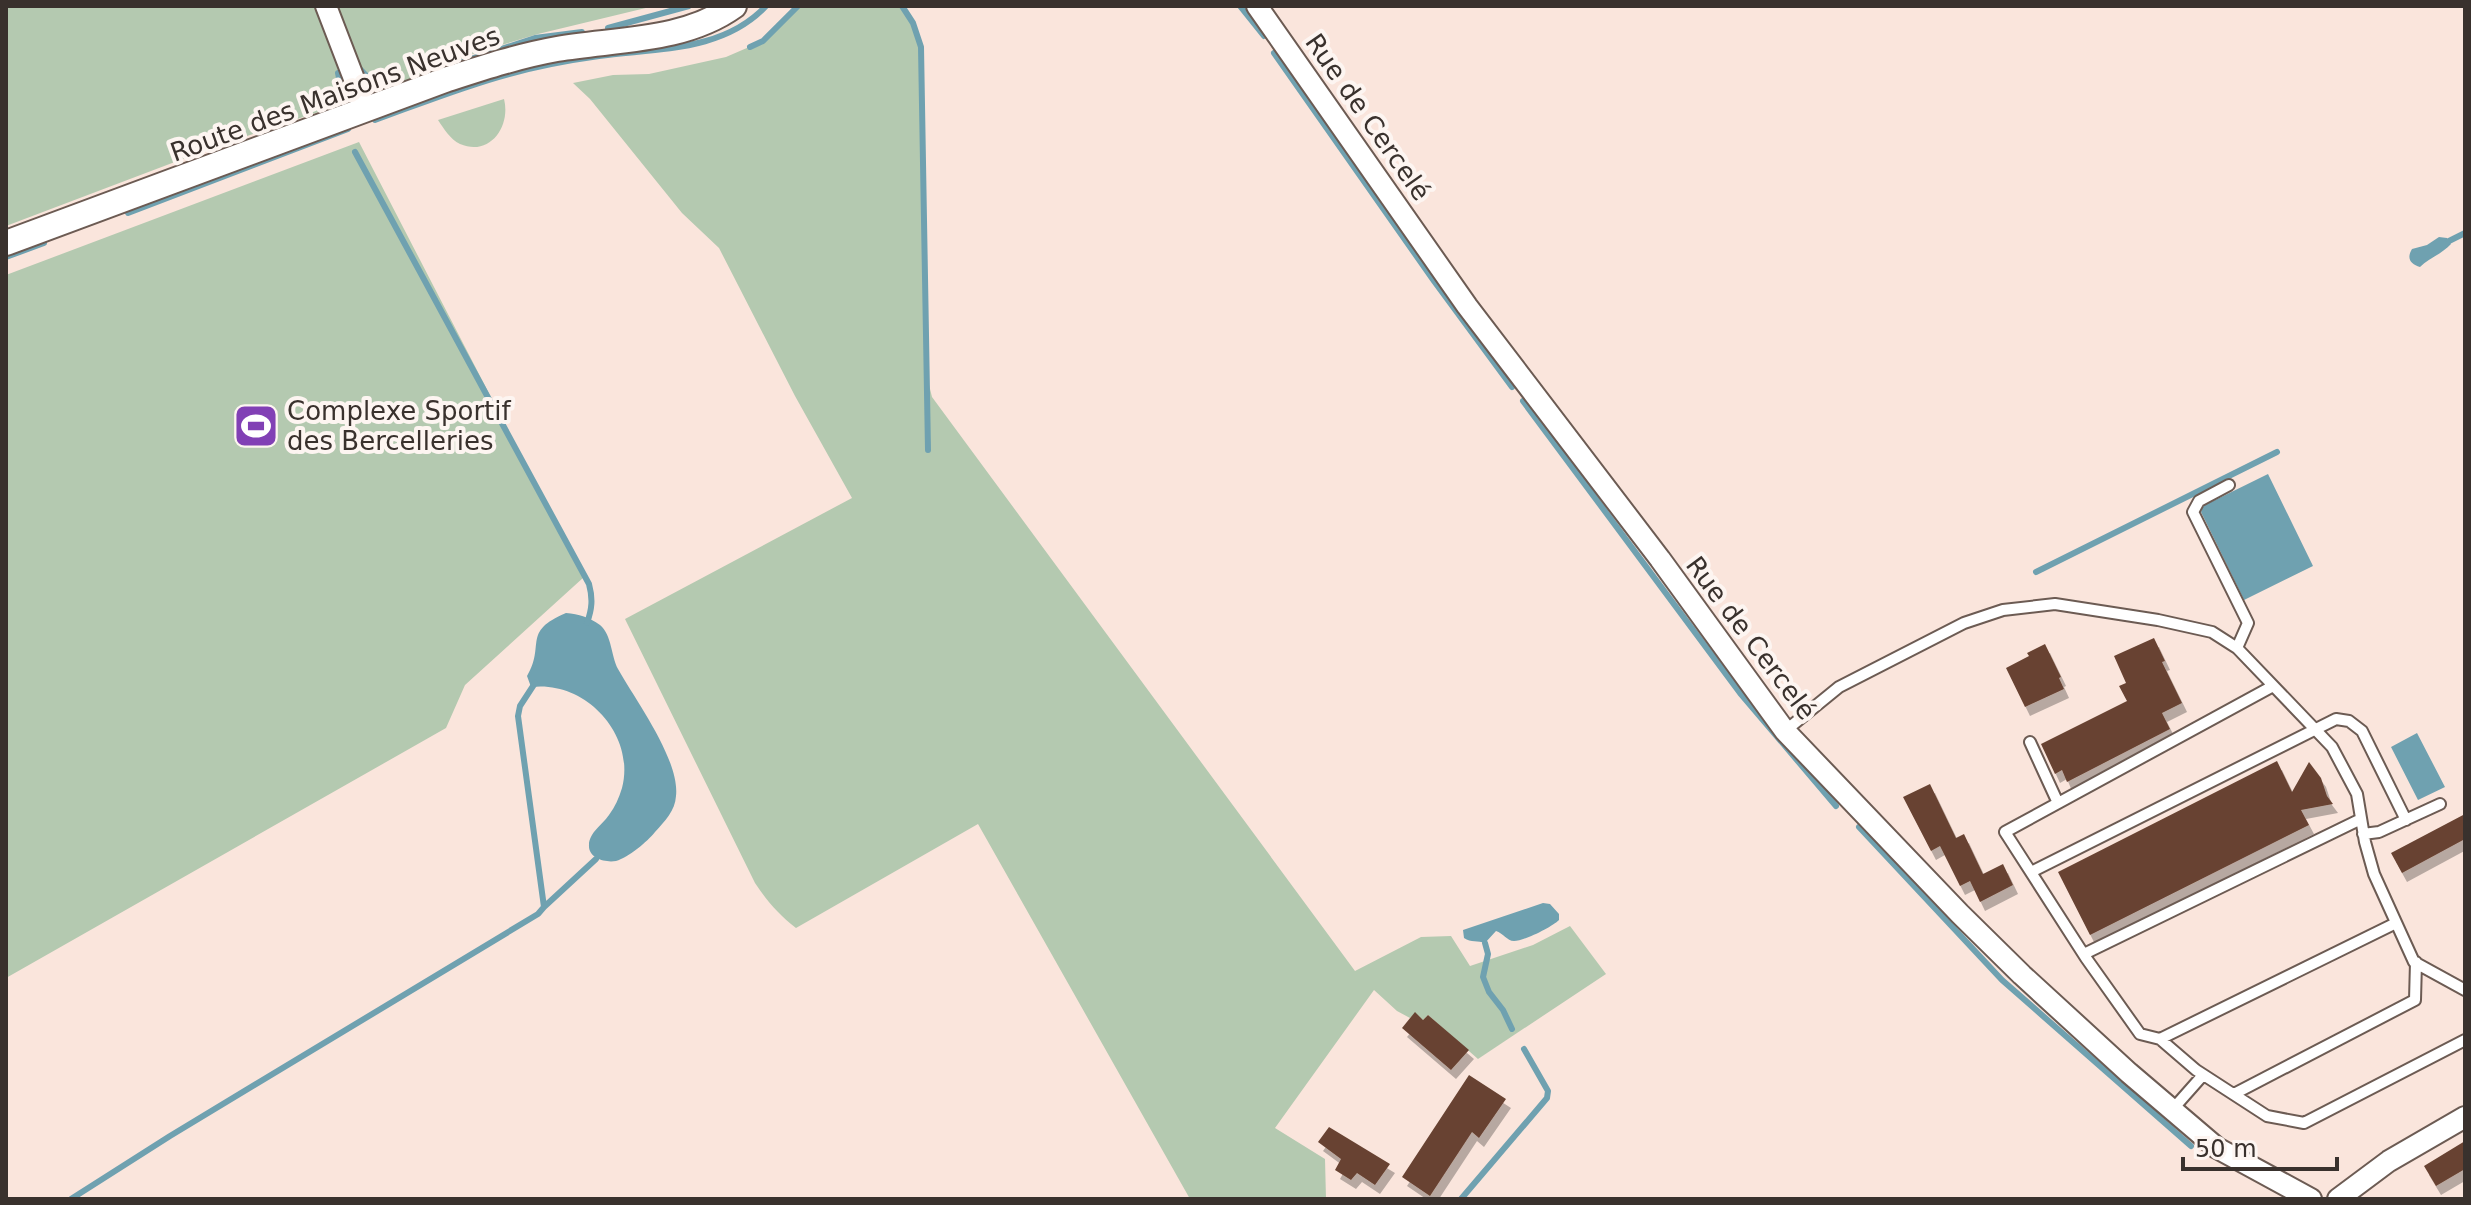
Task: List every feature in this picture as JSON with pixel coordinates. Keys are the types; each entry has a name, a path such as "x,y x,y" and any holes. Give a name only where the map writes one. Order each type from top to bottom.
{"street":[{"path":"326,6 366,110"},
{"name":"Route des Maisons Neuves","path":"6,243 506,60 688,29 718,17 734,6"},
{"name":"Rue de Cercelé","path":"1257,6 1467,306 1660,559 1785,731 1991,945 2172,1110 2217,1148 2311,1199"},
{"path":"2338,1199 2389,1161 2465,1117"}],"lane":[{"path":"2229,485 2199,501 2193,512 2248,623 2237,648"},
{"path":"1785,731 1839,687 1964,623 2003,610 2055,604 2212,632 2237,648 2332,747 2357,794 2363,834 2374,874 2414,962 2465,990"},
{"path":"2273,686 2005,832 2140,1034 2160,1039 2203,1075 2267,1116 2304,1123 2465,1040"},
{"path":"2031,872 2336,719 2349,721 2362,731 2406,820"},
{"path":"2030,742 2058,803"},
{"path":"2363,834 2379,832 2440,804"},
{"path":"2084,954 2361,819"},
{"path":"2160,1039 2396,923"},
{"path":"2234,1094 2415,1000 2416,962"},
{"path":"2172,1110 2203,1075"}],"green space":[{"path":"6,6 654,6 475,53 396,86 217,146 6,226"},
{"path":"798,6 902,6 913,23 921,47 926,373 932,397 1355,971 1421,937 1451,936 1470,966 1533,945 1570,926 1606,974 1478,1059 1428,1015 1423,1020 1415,1013 1410,1018 1397,1011 1374,990 1275,1128 1325,1159 1326,1199 1190,1199 978,824 796,928 755,883 625,619 852,498 795,396 719,248 682,213 590,99 573,83 613,75 649,74 726,57 763,41"},
{"path":"504,99 501,129 489,143 481,146 471,147 456,142 438,120"},
{"name":"Complexe Sportif des Bercelleries","path":"359,142 584,577 465,685 446,728 6,978 6,275"}],"water":[{"path":"2439,237 2447,238 2451,244 2420,267 2412,263 2409,256 2412,249 2427,245"},
{"path":"2268,474 2313,566 2244,600 2201,512 2203,506"},
{"path":"566,613 588,618 604,629 618,669 664,748 675,782 675,801 666,820 643,845 616,861 598,859 589,850 593,833 613,809 622,788 624,768 614,730 587,702 570,692 551,687 531,687 527,676 539,633 552,620"},
{"path":"2417,733 2445,787 2418,800 2391,747"},
{"path":"1543,903 1550,904 1559,914 1559,920 1531,936 1512,941 1496,931 1485,943 1464,938 1463,930"}],"building":[{"path":"2154,638 2182,703 2162,713 2170,729 2067,782 2062,770 2055,774 2041,744 2127,701 2119,686 2126,683 2114,656"},
{"path":"2045,644 2064,689 2025,707 2006,668"},
{"path":"2277,761 2292,792 2309,762 2321,778 2333,804 2301,810 2309,825 2090,935 2058,872"},
{"path":"1930,784 1956,838 1964,834 1983,874 2003,864 2013,885 1980,902 1970,881 1960,886 1940,846 1931,851 1903,797"},
{"path":"2465,814 2465,839 2402,873 2391,853"},
{"path":"1415,1012 1423,1020 1428,1015 1469,1050 1451,1070 1402,1028"},
{"path":"1469,1075 1506,1099 1479,1138 1472,1132 1430,1196 1402,1177"},
{"path":"1329,1127 1390,1164 1375,1185 1357,1173 1351,1180 1335,1170 1341,1159 1318,1142"},
{"path":"2465,1141 2465,1169 2436,1186 2424,1166"}],"waterway":[{"path":"608,28 689,6"},
{"path":"375,120 475,84 531,68 710,40 749,21 766,6"},
{"path":"750,47 763,41 798,6"},
{"path":"902,6 913,23 921,47 928,450"},
{"path":"1240,6 1264,36"},
{"path":"440,69 535,38 582,32"},
{"path":"1274,53 1512,387"},
{"path":"360,69 378,88 396,87"},
{"path":"338,73 342,93"},
{"path":"128,213 348,129"},
{"path":"355,152 589,584 591,604 587,623"},
{"path":"2449,241 2465,233"},
{"path":"6,257 44,243"},
{"path":"1523,401 1740,693 1836,806"},
{"path":"2036,572 2277,452"},
{"path":"71,1199 538,914 544,907 518,716 520,706 535,683"},
{"path":"1859,827 2002,980 2191,1146"},
{"path":"544,907 596,859"},
{"path":"1485,943 1488,954 1483,977 1512,1029"},
{"path":"1461,1199 1547,1098 1548,1091 1524,1049"}],"place":[{"name":"Complexe Sportif des Bercelleries","path":"256,426"}]}
